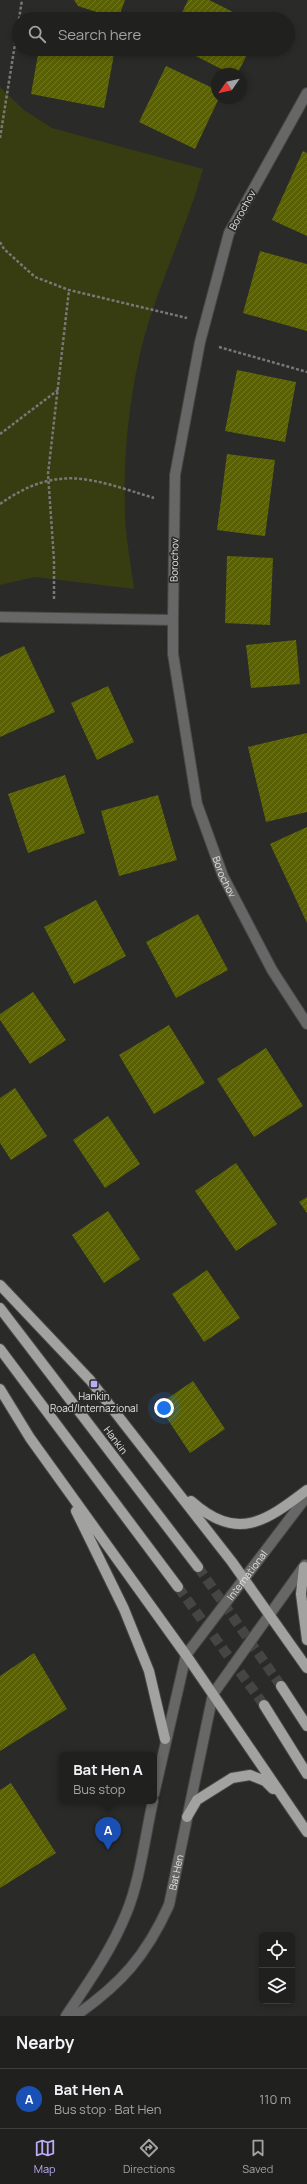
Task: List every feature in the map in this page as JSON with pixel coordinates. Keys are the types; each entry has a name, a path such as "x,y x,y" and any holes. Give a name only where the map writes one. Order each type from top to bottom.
{"main road":[{"path":"0,1285 90,1380 245,1578 307,1668"},
{"name":"Hankin","path":"0,1308 198,1567"},
{"path":"0,1349 178,1587"},
{"path":"0,1388 30,1438 186,1655 307,1832"},
{"path":"60,1481 124,1609 149,1671 165,1739"},
{"path":"172,1484 210,1516 222,1522 236,1524 258,1521 269,1516 307,1490"},
{"path":"306,1565 301,1594 307,1640"},
{"path":"282,1686 307,1726"},
{"path":"264,1705 307,1774"},
{"path":"187,1817 197,1800 206,1793 221,1783 241,1776 250,1775 257,1777 287,1802"}],"street":[{"name":"Borochov","path":"307,93 229,233 200,342 175,475 173,620 173,654 197,804 223,876 272,970 307,1024"},
{"path":"0,617 173,620"},
{"name":"International","path":"186,1655 307,1496"},
{"path":"213,1694 306,1565"},
{"path":"157,1779 165,1739 186,1655"},
{"name":"Bat Hen","path":"75,2016 93,2003 122,1978 144,1952 158,1929 169,1905 213,1694"},
{"path":"66,2016 104,1959 127,1912 140,1862 152,1804"}],"path":[{"path":"20,12 22,0"},
{"path":"0,138 13,56"},
{"path":"0,242 4,249 35,277 70,290 187,318"},
{"path":"54,618 54,560 49,479 70,290"},
{"path":"200,342 307,372"},
{"path":"0,434 59,390"},
{"path":"0,504 25,488 49,479 66,477 92,480 174,504"}],"green space":[{"path":"0,87 24,110 52,128 203,169 191,207 150,318 143,341 133,388 125,462 125,520 134,589 35,577 0,585"}],"building":[{"path":"74,0 125,0 121,12 96,12 78,6"},
{"path":"188,0 209,0 233,12 182,12"},
{"path":"38,56 114,56 104,108 31,94"},
{"path":"196,56 246,56 240,68 219,68"},
{"path":"166,66 211,87 211,104 216,104 195,149 139,122"},
{"path":"303,151 307,153 307,236 272,220"},
{"path":"260,251 307,264 307,331 243,313"},
{"path":"237,370 296,382 285,442 225,431"},
{"path":"227,454 275,460 265,536 217,530"},
{"path":"227,556 273,558 270,625 225,623"},
{"path":"296,640 300,684 251,688 246,645"},
{"path":"24,646 55,712 0,737 0,657"},
{"path":"108,686 134,742 97,760 71,703"},
{"path":"307,733 307,812 266,822 248,747"},
{"path":"65,775 85,833 28,853 8,794"},
{"path":"158,795 177,860 119,876 101,811"},
{"path":"307,827 307,923 270,844"},
{"path":"96,900 126,956 74,984 44,927"},
{"path":"198,914 228,970 176,998 146,942"},
{"path":"33,992 66,1040 30,1064 0,1020 0,1014"},
{"path":"169,1025 205,1083 154,1114 119,1055"},
{"path":"266,1048 303,1106 254,1137 217,1079"},
{"path":"15,1088 47,1136 11,1160 0,1143 0,1098"},
{"path":"108,1116 140,1164 105,1188 73,1140"},
{"path":"236,1163 277,1224 236,1251 195,1191"},
{"path":"307,1197 307,1213 299,1202"},
{"path":"108,1211 140,1259 104,1283 72,1235"},
{"path":"207,1270 240,1318 204,1342 172,1294"},
{"path":"193,1381 225,1429 190,1453 158,1405"},
{"path":"34,1653 67,1709 0,1751 0,1676"},
{"path":"11,1783 56,1853 0,1888 0,1790"}],"tunnel":[{"path":"198,1567 281,1686"},
{"path":"178,1587 264,1705"}],"place":[{"name":"Hankin Road/Internazional","path":"94,1384"},
{"name":"Bat Hen A","path":"108,1850"}]}
